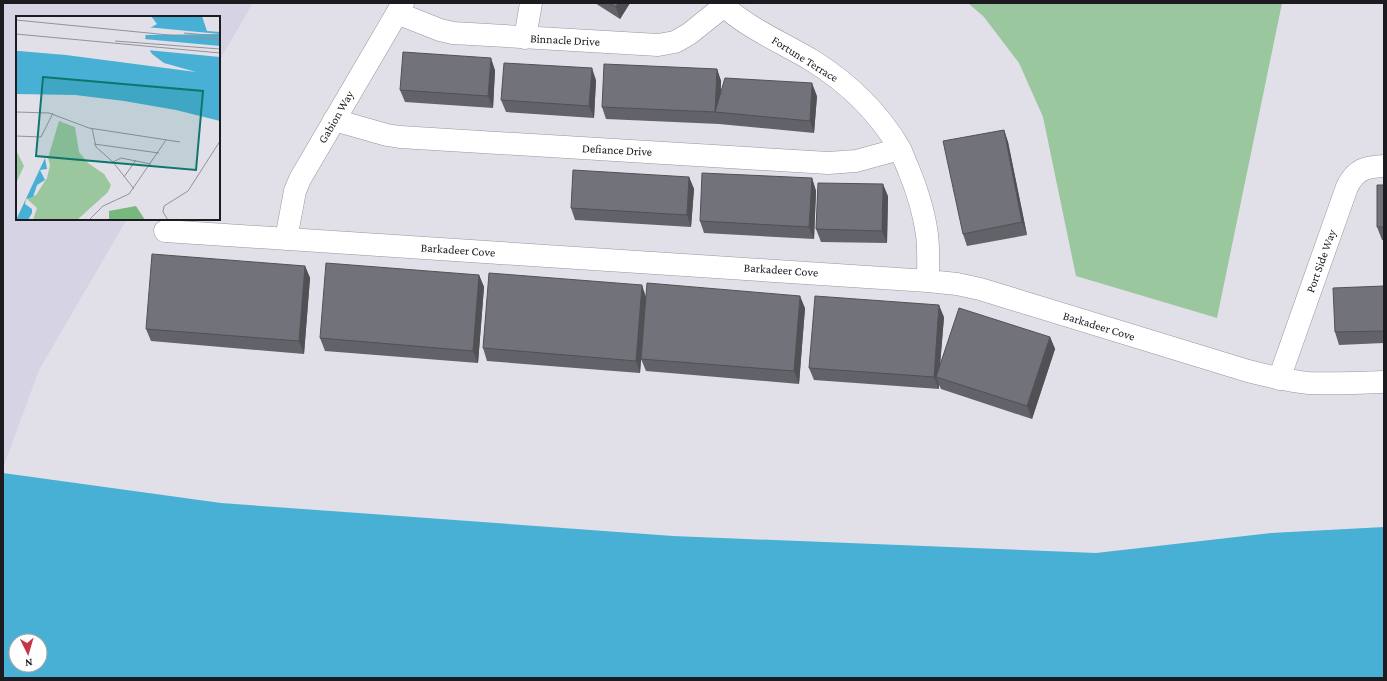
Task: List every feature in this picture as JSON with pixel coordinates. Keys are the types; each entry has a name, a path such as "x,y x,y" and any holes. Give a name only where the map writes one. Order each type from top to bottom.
{"street":[{"path":"525,38 531,3"},
{"name":"Binnacle Drive","path":"400,8 440,30 453,33 658,45 675,42 690,34 722,4"},
{"name":"Fortune Terrace","path":"722,4 747,23 814,62 839,80 862,100 880,120 900,150 918,195 924,215 928,237 928,280"},
{"name":"Gabion Way","path":"286,239 295,191 300,179 400,8"},
{"name":"Defiance Drive","path":"334,120 387,135 400,137 828,162 856,161 900,150"},
{"name":"Port Side Way","path":"1279,379 1352,177 1358,171 1384,166"},
{"name":"Barkadeer Cove","path":"165,231 928,280 980,289 1248,371 1279,379 1340,383 1384,382"}],"shaded area":[{"path":"3,3 253,3 220,59 220,16 16,16 16,220 126,220 39,370 3,468"}],"green space":[{"path":"968,3 1282,3 1217,318 1076,276 1043,117 1019,63 984,17"}],"water":[{"path":"3,473 221,503 673,536 1096,553 1271,533 1384,527 1384,678 3,678"}],"building":[{"path":"609,3 618,3 616,7"},
{"path":"403,52 491,58 488,96 400,90"},
{"path":"504,63 592,68 589,106 501,100"},
{"path":"604,64 717,69 715,112 602,107"},
{"path":"725,78 812,83 810,121 715,112"},
{"path":"1004,130 1022,222 963,234 943,141"},
{"path":"573,170 689,177 687,215 571,208"},
{"path":"702,173 812,178 809,227 700,221"},
{"path":"818,183 883,184 882,231 816,229"},
{"path":"1377,185 1384,185 1384,227 1377,227"},
{"path":"152,254 305,266 299,341 146,329"},
{"path":"326,263 479,275 473,351 320,338"},
{"path":"489,273 642,285 636,361 483,348"},
{"path":"647,283 800,296 794,371 641,359"},
{"path":"1384,286 1384,331 1335,332 1333,288"},
{"path":"815,296 939,305 934,377 809,368"},
{"path":"959,308 1050,337 1027,406 936,377"}]}
